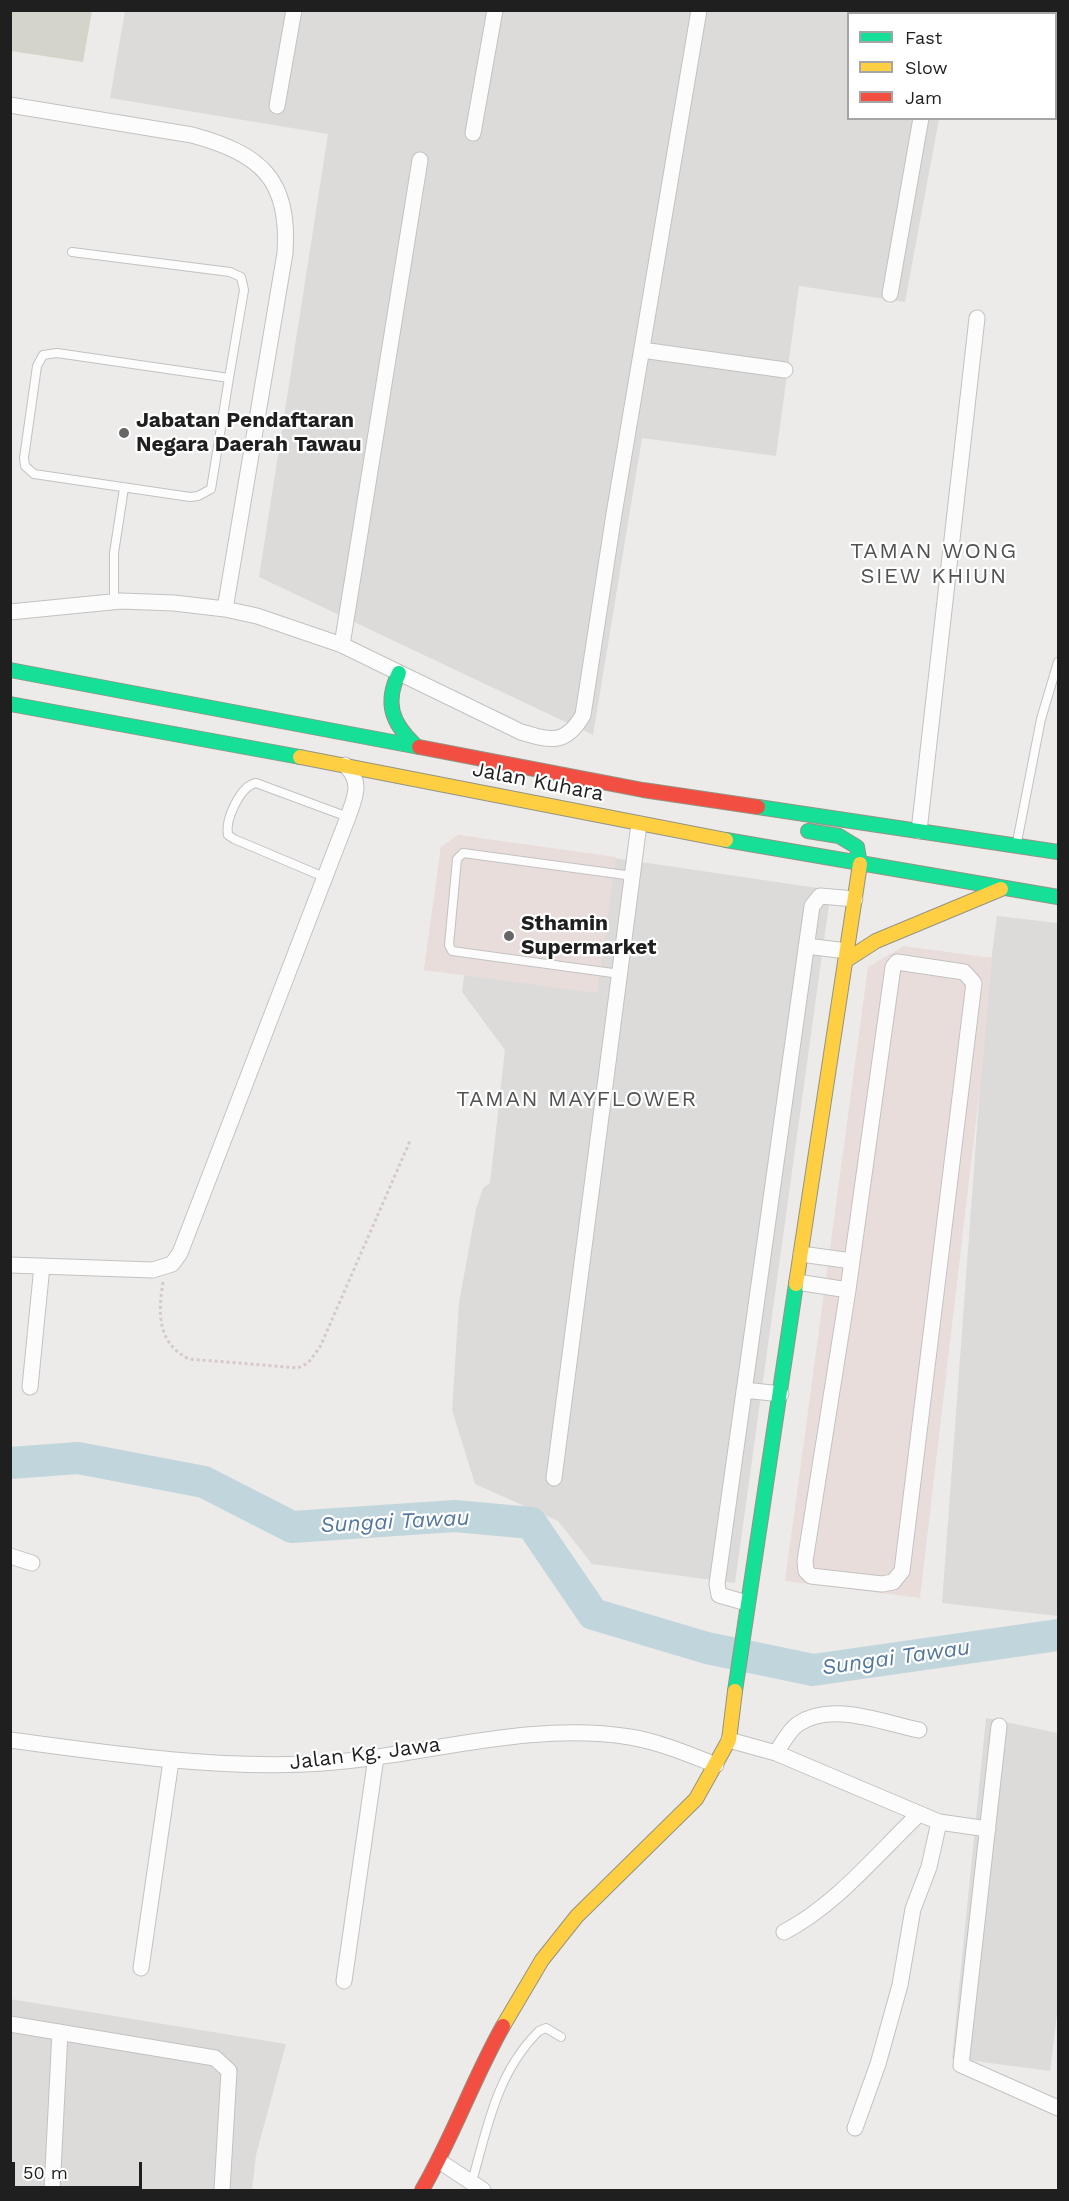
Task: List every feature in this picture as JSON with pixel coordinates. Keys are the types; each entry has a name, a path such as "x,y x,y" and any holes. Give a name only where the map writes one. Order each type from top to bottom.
{"main road":[{"name":"Jalan Kuhara","path":"10,670 568,777 1059,852"},
{"path":"399,673 391,686 389,701 401,732 415,746"},
{"name":"Jalan Kuhara","path":"10,704 345,765 639,824 1001,890 1059,897"},
{"path":"422,2190 439,2161 485,2058 542,1960 577,1916 696,1799 729,1740 747,1603 781,1394 860,864 857,848 839,836 780,824 773,810"},
{"path":"846,956 876,941 1001,890"}],"street":[{"path":"277,106 294,10"},
{"path":"473,133 495,10"},
{"path":"10,612 114,602 174,603 225,609 293,627 342,645 521,732 543,738 560,739 574,731 583,716 699,10"},
{"path":"10,105 192,135 218,143 255,162 271,180 281,198 286,222 285,253 225,609"},
{"path":"890,294 921,120"},
{"path":"342,645 420,160"},
{"path":"919,831 977,318"},
{"path":"642,350 785,370"},
{"path":"10,692 57,712"},
{"path":"10,1265 165,1269 180,1253 348,817 357,782 354,773 345,765"},
{"path":"554,1478 639,824"},
{"path":"747,1603 719,1596 717,1584 806,946 815,900 820,896 855,899"},
{"path":"806,946 846,956"},
{"path":"897,962 908,962 964,972 974,983 902,1571 892,1582 882,1584 811,1576 806,1571 805,1561 848,1290 893,967 897,962"},
{"path":"801,1254 852,1261"},
{"path":"30,1388 42,1266"},
{"path":"797,1282 848,1290"},
{"path":"744,1390 781,1394"},
{"path":"10,1556 32,1563"},
{"path":"776,1753 795,1725 812,1716 840,1714 919,1731"},
{"path":"999,1726 961,2065 1059,2108"},
{"name":"Jalan Kg. Jawa","path":"10,1740 171,1761 306,1764 376,1757 441,1745 544,1735 590,1734 630,1737 665,1745 716,1765"},
{"path":"729,1740 776,1753 939,1822 988,1829"},
{"path":"344,1981 376,1757"},
{"path":"141,1968 171,1761"},
{"path":"784,1932 802,1923 919,1814"},
{"path":"855,2128 878,2064 900,1985 913,1909 929,1867 939,1822"},
{"path":"10,2024 215,2058 224,2064 229,2071 222,2190"},
{"path":"52,2190 60,2032"},
{"path":"439,2161 478,2186"}],"lane":[{"path":"72,252 230,272 241,277 244,290 211,489 198,496 190,497 40,476 25,466 24,458 37,366 43,355 57,353 229,378"},
{"path":"114,602 114,552 124,488"},
{"path":"1017,846 1041,719 1059,662"},
{"path":"324,876 234,839 228,834 226,827 244,790 256,783 348,817"},
{"path":"620,974 452,951 449,945 457,860 463,853 633,876"},
{"path":"478,2186 494,2102 506,2076 539,2031 546,2028 561,2037"}],"path":[{"path":"165,1269 159,1308 166,1339 175,1352 189,1359 298,1368 308,1363 320,1347 410,1141"}],"shaded area":[{"path":"10,11 92,11 83,62 11,51"},
{"path":"125,11 959,11 847,12 847,120 939,120 905,302 799,286 776,456 642,438 593,735 259,577 328,134 110,98"},
{"path":"458,835 831,890 735,1583 592,1564 558,1521 475,1484 452,1410 459,1303 476,1209 483,1188 490,1183 505,1050 462,992 464,975 424,970 441,847"},
{"path":"458,835 616,857 597,993 424,970 441,847"},
{"path":"997,916 1058,923 1058,1616 942,1603 987,991"},
{"path":"904,946 992,958 982,1070 920,1598 785,1581 868,967"},
{"path":"986,1718 1058,1733 1058,2007 1050,2071 952,2058"},
{"path":"10,1999 286,2044 256,2155 252,2190 11,2190"}],"waterway":[{"name":"Sungai Tawau","path":"10,1463 78,1458 204,1482 292,1527 455,1516 531,1523 593,1614 707,1648 813,1670 1058,1635"}],"traffic: fast":[{"path":"10,670 419,747"},
{"path":"399,673 394,684 391,703 401,729 415,745"},
{"path":"10,704 300,757"},
{"path":"758,807 1058,852"},
{"path":"808,831 839,836 857,847 860,864"},
{"path":"726,840 1058,897"},
{"path":"735,1691 796,1284"}],"traffic: slow":[{"path":"300,757 726,840"},
{"path":"796,1284 860,864"},
{"path":"845,961 876,941 1001,889"},
{"path":"503,2026 542,1960 577,1916 696,1799 729,1740 735,1691"}],"traffic: jam":[{"path":"419,747 643,790 758,807"},
{"path":"422,2190 503,2026"}],"place":[{"name":"Jabatan Pendaftaran Negara Daerah Tawau","path":"124,433"},
{"name":"Sthamin Supermarket","path":"509,936"}],"district":[{"name":"TAMAN WONG SIEW KHIUN","path":"934,564"},
{"name":"TAMAN MAYFLOWER","path":"577,1100"}]}
